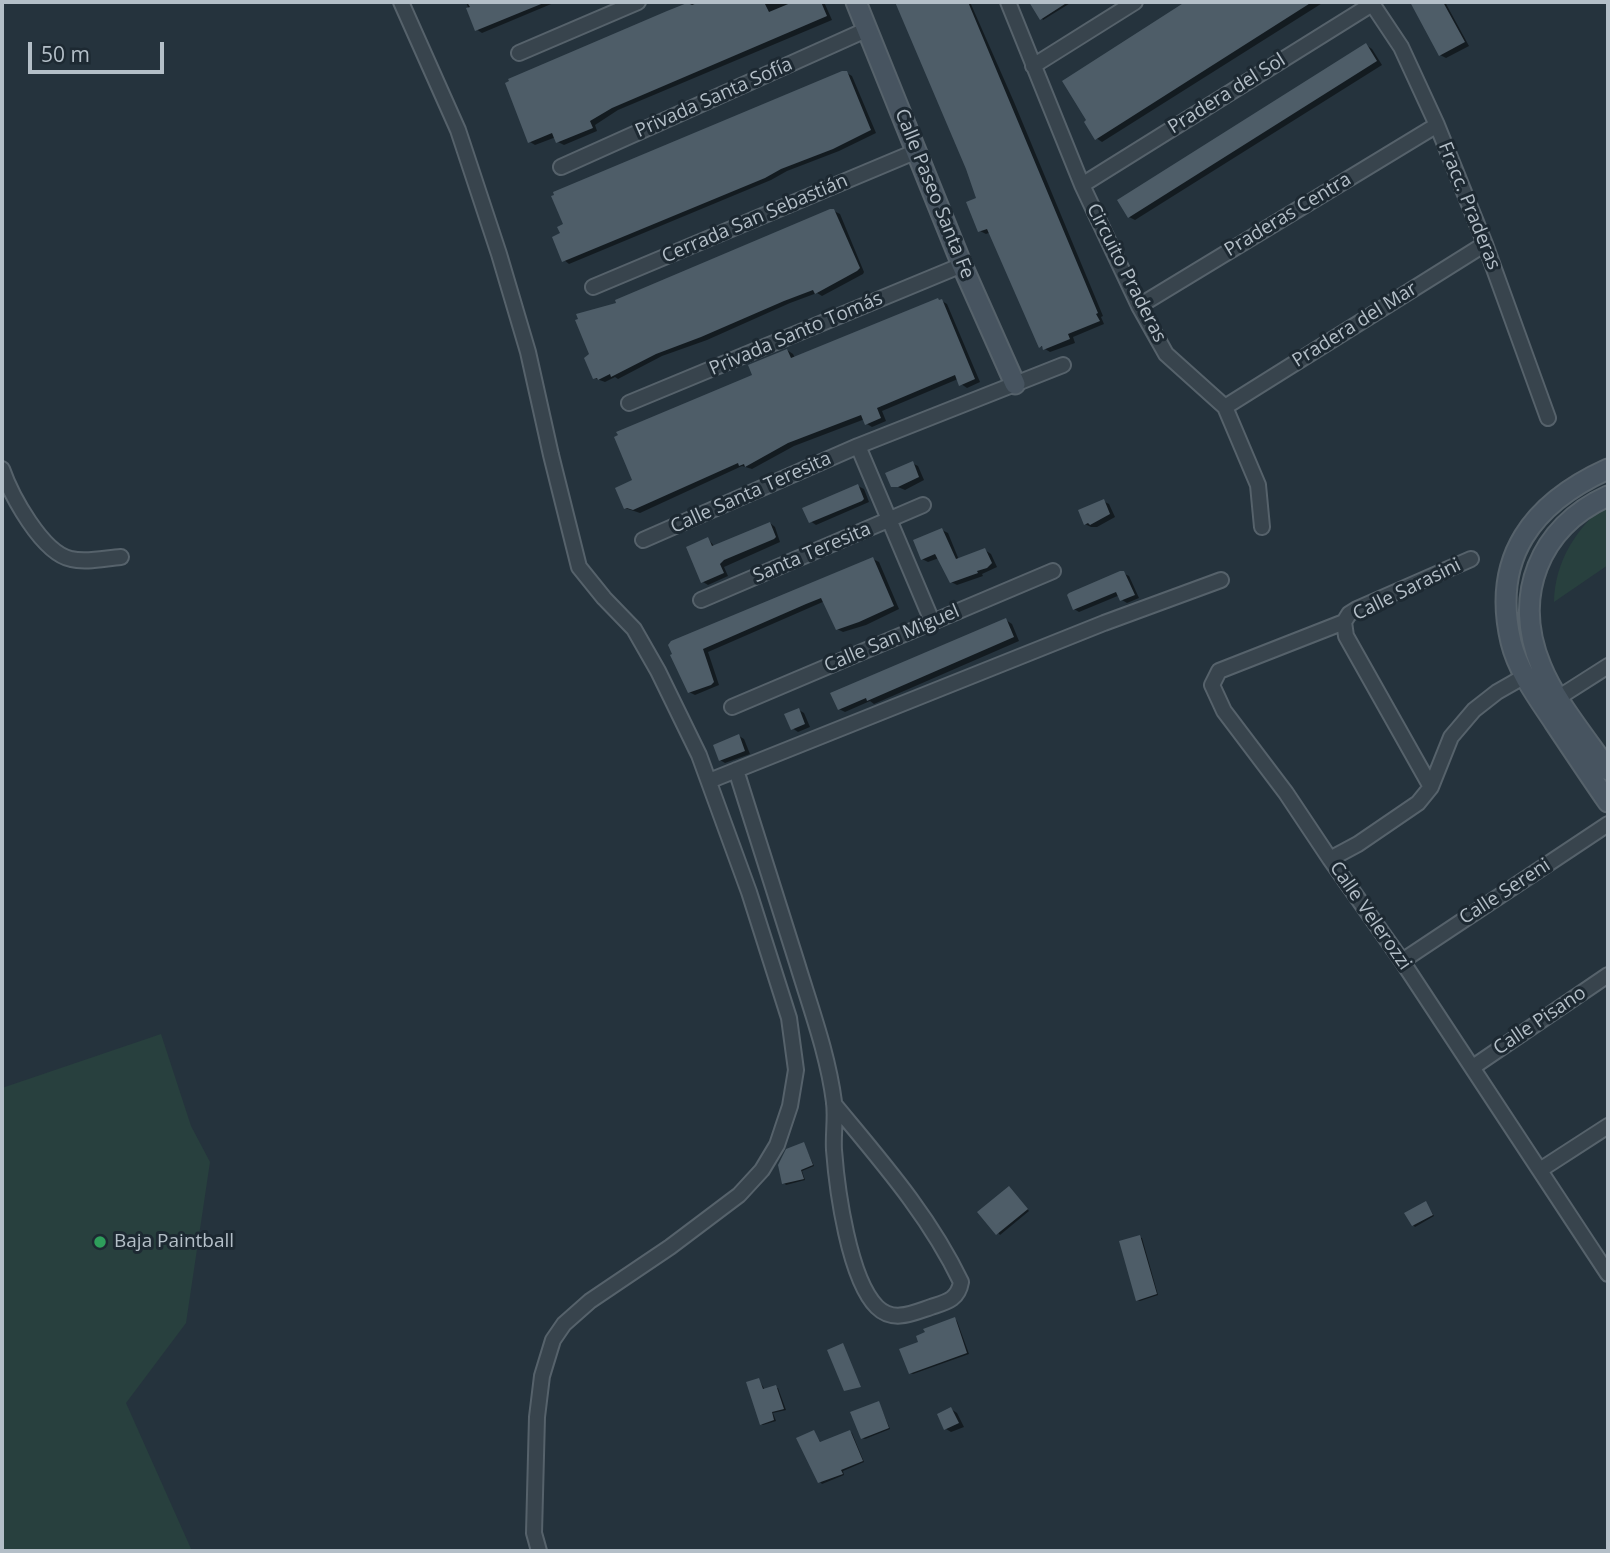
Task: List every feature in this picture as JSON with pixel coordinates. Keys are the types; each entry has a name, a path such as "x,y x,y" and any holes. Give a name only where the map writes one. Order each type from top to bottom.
{"street":[{"path":"401,2 458,130 499,254 528,352 579,567 634,629 699,755 749,892 789,1018 796,1070 790,1106 777,1145 762,1170 739,1195 670,1247 590,1301 564,1324 554,1340 542,1376 537,1417 534,1533 539,1551"},
{"path":"519,53 638,2"},
{"name":"Calle Paseo Santa Fe","path":"856,2 962,265 1015,384"},
{"name":"Circuito Praderas","path":"1008,2 1082,186 1139,306 1166,354 1225,407 1258,485 1262,527"},
{"path":"1033,66 1135,2"},
{"name":"Fracc. Praderas","path":"1372,3 1401,47 1437,125 1485,244 1548,418"},
{"name":"Pradera del Sol","path":"1082,186 1372,3"},
{"name":"Privada Santa Sofía","path":"561,167 868,29"},
{"name":"Praderas Centra","path":"1139,306 1437,125"},
{"name":"Cerrada San Sebastián","path":"593,287 916,151"},
{"name":"Pradera del Mar","path":"1225,407 1485,244"},
{"name":"Privada Santo Tomás","path":"629,403 962,265"},
{"name":"Calle Santa Teresita","path":"643,540 859,446 1063,365"},
{"path":"859,446 932,621"},
{"path":"2,469 9,488 38,533 59,555 73,560 121,557"},
{"path":"1608,469 1586,479 1547,506 1525,532 1511,566 1505,599 1511,644 1525,676 1608,769"},
{"path":"1608,496 1566,522 1547,545 1535,573 1529,602 1530,634 1551,702 1608,802"},
{"name":"Santa Teresita","path":"701,600 923,505"},
{"name":"Calle Sarasini","path":"1344,622 1349,614 1357,609 1471,559"},
{"name":"Calle San Miguel","path":"732,707 1053,571"},
{"path":"709,781 1104,623 1221,580"},
{"path":"1344,622 1346,636 1431,787"},
{"name":"Calle Velerozzi","path":"1344,622 1219,671 1212,685 1224,711 1286,793 1402,961 1608,1274"},
{"path":"1551,702 1608,666"},
{"path":"1330,859 1358,844 1418,803 1431,787 1451,737 1474,710 1497,692 1525,676"},
{"path":"736,771 822,1044 834,1104 834,1149 848,1242 856,1273 869,1297 885,1314 908,1315 951,1300 959,1291 961,1282 933,1230 909,1196 834,1104"},
{"name":"Calle Sereni","path":"1402,961 1608,824"},
{"name":"Calle Pisano","path":"1473,1068 1608,975"},
{"path":"1540,1170 1608,1126"}],"green space":[{"path":"1608,502 1608,565 1554,602 1559,572 1570,546 1587,523"},
{"name":"Baja Paintball","path":"161,1034 191,1126 210,1162 186,1323 126,1403 192,1551 2,1551 2,1088"}],"building":[{"path":"467,2 546,2 475,31 466,8 470,7"},
{"path":"700,2 764,2 769,12 793,2 821,2 827,16 612,108 590,121 593,128 556,143 552,133 528,143 505,83 508,79 667,11 687,3 692,5"},
{"path":"895,2 968,2 1098,313 1096,314 1100,321 1068,334 1070,339 1043,350 1042,346 1039,348 987,229 978,232 966,202 976,198 966,169"},
{"path":"1029,2 1068,2 1040,20"},
{"path":"1185,2 1312,2 1095,140 1062,81"},
{"path":"1410,2 1443,2 1465,42 1439,56"},
{"path":"1366,43 1377,61 1128,218 1117,200"},
{"path":"847,71 871,130 833,149 562,262 552,237 560,233 557,227 563,224 551,196 554,195 553,192"},
{"path":"834,209 860,268 857,271 815,294 813,290 784,301 656,354 611,377 610,374 598,380 593,379 584,358 589,354 575,320 578,319 576,314 616,303 615,300"},
{"path":"938,298 942,299 975,379 959,386 955,375 877,408 881,418 865,425 861,415 788,443 745,467 744,464 739,466 738,463 633,510 624,509 615,488 632,480 614,437 618,435 616,432 752,375 748,365 787,349 791,358"},
{"path":"913,461 919,477 898,487 891,487 885,473"},
{"path":"858,484 864,499 862,501 809,523 802,508"},
{"path":"1104,499 1110,514 1090,525 1084,525 1078,510"},
{"path":"770,522 776,537 774,539 724,560 720,564 724,573 701,583 686,547 708,537 712,546"},
{"path":"942,528 956,559 985,548 992,563 977,571 978,573 950,583 935,554 921,560 913,540"},
{"path":"873,557 894,606 836,630 821,598 806,604 703,649 714,682 688,693 670,655 672,654 668,645 671,641"},
{"path":"1124,571 1135,595 1120,601 1116,592 1073,610 1067,595 1069,593"},
{"path":"1006,618 1014,637 867,701 866,698 838,710 830,693"},
{"path":"799,708 805,724 791,730 784,714"},
{"path":"739,734 745,751 719,761 713,745"},
{"path":"804,1142 813,1165 801,1170 804,1179 782,1184 778,1165 786,1149"},
{"path":"1009,1186 1028,1209 996,1235 977,1212"},
{"path":"1426,1201 1433,1215 1412,1226 1404,1213"},
{"path":"1140,1235 1157,1294 1136,1301 1119,1241"},
{"path":"955,1317 967,1353 909,1374 899,1349 918,1342 916,1336 925,1332 923,1329"},
{"path":"843,1343 861,1387 844,1391 827,1350"},
{"path":"759,1378 763,1389 776,1385 784,1409 772,1412 774,1420 760,1425 746,1382"},
{"path":"879,1401 889,1428 861,1439 850,1412"},
{"path":"951,1407 959,1423 944,1430 937,1414"},
{"path":"814,1430 820,1442 850,1430 863,1461 841,1470 843,1474 818,1483 796,1438"}],"place":[{"name":"Baja Paintball","path":"100,1242"}]}
